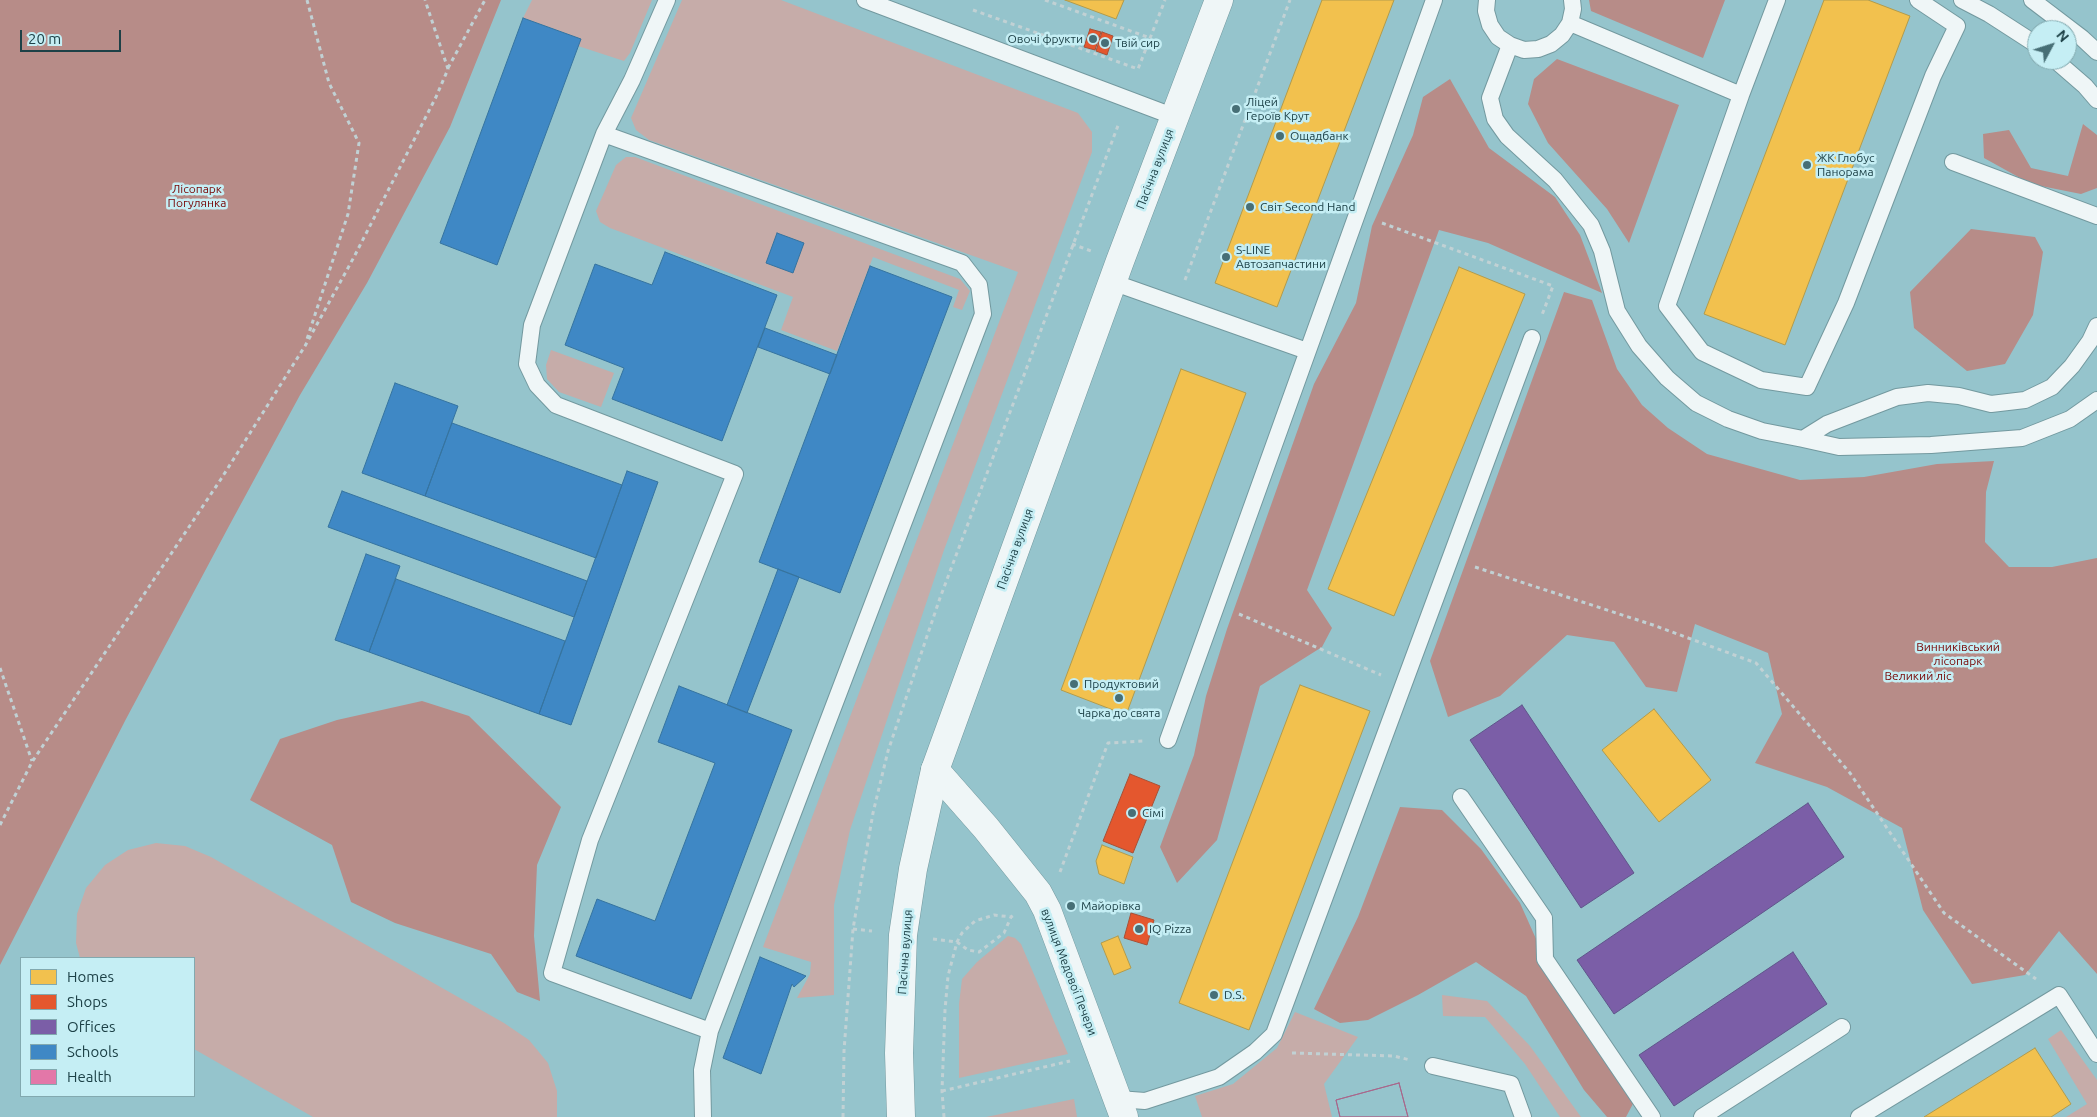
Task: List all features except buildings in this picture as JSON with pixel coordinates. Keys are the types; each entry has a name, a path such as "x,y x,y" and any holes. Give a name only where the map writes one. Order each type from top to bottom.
{"main road":[{"name":"Пасічна вулиця","path":"901,1117 899,1053 903,936 913,869 935,770 1112,282 1219,0"},
{"name":"вулиця Медової Печери","path":"935,770 986,828 1038,893 1047,910 1121,1108"}],"lane":[{"path":"667,0 632,80 604,134 532,325 527,364 537,384 556,406 735,474 590,840 552,973 710,1031"},
{"path":"865,0 1175,118"},
{"path":"1168,740 1434,0"},
{"path":"1486,0 1486,11 1490,25 1498,37 1510,45 1524,50 1538,49 1551,44 1562,35 1570,23 1573,10 1572,0"},
{"path":"1777,0 1741,95 1667,306 1702,352 1761,380 1807,387 1846,303 1933,76 1957,26 1918,0"},
{"path":"1962,0 1989,14 2027,39"},
{"path":"2032,0 2082,38 2097,52"},
{"path":"1570,23 1741,95"},
{"path":"1510,45 1490,98 1495,119 1508,136 1555,180 1591,225 1602,251 1617,311 1639,346 1667,378 1696,403 1728,419 1762,431 1839,447 1931,445 2022,438 2070,419 2097,400"},
{"path":"2067,70 2085,86 2097,100"},
{"path":"604,134 962,262 979,285 983,314 710,1031 702,1070 702,1117"},
{"path":"1953,162 2097,216"},
{"path":"1112,282 1307,351"},
{"path":"1803,439 1827,424 1896,397 1928,393 1959,396 1992,404 2025,400 2052,387 2072,366 2090,341 2097,326"},
{"path":"1121,1108 1219,1077 1255,1052 1274,1034 1532,338"},
{"path":"1461,797 1544,918 1545,959 1652,1117"},
{"path":"1860,1117 2059,995 2097,1054"},
{"path":"1702,1117 1842,1027"},
{"path":"1433,1066 1511,1084 1523,1117"}],"path":[{"path":"305,346 348,214 359,143 328,83 307,0"},
{"path":"425,0 448,69"},
{"path":"0,825 32,762 221,479 305,346 485,0"},
{"path":"1045,0 1150,38"},
{"path":"971,10 1138,69 1165,0"},
{"path":"1183,286 1290,0"},
{"path":"842,1117 844,1051 853,928 873,813 888,751 940,598 1120,120"},
{"path":"1357,214 1553,286 1532,338"},
{"path":"1450,558 1652,625 1756,663 1850,772 1944,913 2059,995"},
{"path":"1217,604 1404,685"},
{"path":"0,668 32,762"},
{"path":"1062,870 1108,743 1168,740"},
{"path":"944,1117 942,1091 948,976 957,942 962,933 975,921 994,915 1011,917 1016,922"},
{"path":"957,942 968,950 979,952 1004,933 1011,917"},
{"path":"1255,1052 1394,1056 1433,1066"},
{"path":"942,1091 1077,1060"}],"shaded area":[{"path":"532,0 652,0 630,53 624,61 578,46 581,39 523,18"},
{"path":"682,0 781,0 1078,113 1092,132 1092,152 944,550 850,830 834,905 834,995 797,998 810,974 811,962 763,947 1018,272 649,140 636,130 631,118"},
{"path":"626,157 635,157 960,279 970,291 962,310 953,307 959,290 873,257 837,351 781,330 793,297 610,228 600,222 596,211 616,165"},
{"path":"551,350 614,373 601,407 559,392 547,379 546,365"},
{"path":"156,843 185,846 211,857 504,1023 529,1040 548,1063 557,1091 557,1117 313,1117 195,1050 195,957 80,957 76,943 77,914 86,888 105,865 128,850"},
{"path":"1008,936 1015,938 1021,944 1068,1054 959,1078 959,1004 962,979 977,962"},
{"path":"1442,995 1487,1001 1530,1046 1581,1117 1560,1117 1525,1064 1485,1017 1443,1016"},
{"path":"1295,1012 1358,1037 1324,1084 1332,1117 1202,1117 1195,1096 1233,1084 1277,1048"},
{"path":"2061,1030 2097,1080 2097,1117 2066,1117 2087,1104 2048,1039"},
{"path":"1074,1099 1077,1117 986,1117"}],"green space":[{"name":"Лісопарк Погулянка","path":"0,0 501,0 450,127 367,283 300,395 229,526 126,719 0,965"},
{"path":"1589,0 1725,0 1703,58 1591,11"},
{"path":"1557,59 1679,105 1629,243 1607,209 1548,143 1528,104 1534,79"},
{"path":"1450,79 1489,148 1555,197 1580,235 1602,293 1488,243 1439,230 1307,590 1332,628 1322,647 1260,686 1217,840 1177,883 1160,847 1194,755 1206,696 1227,629 1314,384 1356,303 1372,226 1413,135 1423,97"},
{"path":"2083,124 2097,135 2097,188 2081,194 2031,184 1984,158 1983,134 2009,130 2031,168 2068,176"},
{"path":"1971,229 2035,237 2043,252 2033,315 2005,364 1967,371 1914,328 1910,292"},
{"name":"Великий ліс","path":"1564,292 1592,300 1617,369 1642,405 1668,428 1707,454 1800,480 1864,477 1937,464 1994,461 1986,492 1985,542 2009,567 2052,567 2097,558 2097,974 2059,931 2025,975 1972,984 1923,910 1902,828 1827,787 1755,763 1782,714 1768,653 1695,624 1677,692 1646,687 1614,642 1567,635 1500,696 1448,717 1430,661"},
{"path":"422,701 469,716 561,807 537,865 534,936 540,1001 517,992 491,954 395,923 351,902 332,845 250,800 280,739 337,720"},
{"path":"1400,807 1442,810 1481,849 1520,903 1545,959 1635,1100 1626,1117 1607,1117 1584,1090 1526,996 1476,962 1418,995 1368,1020 1340,1023 1314,1009 1358,917"}],"place":[{"name":"Овочі фрукти","path":"1093,39"},
{"name":"Твій сир","path":"1105,43"},
{"name":"Ліцей Героїв Крут","path":"1236,109"},
{"name":"Ощадбанк","path":"1280,136"},
{"name":"ЖК Глобус Панорама","path":"1807,165"},
{"name":"Світ Second Hand","path":"1250,207"},
{"name":"S-LINE Автозапчастини","path":"1226,257"},
{"name":"Продуктовий","path":"1074,684"},
{"name":"Чарка до свята","path":"1119,698"},
{"name":"Сімі","path":"1132,813"},
{"name":"Майорівка","path":"1071,906"},
{"name":"IQ Pizza","path":"1139,929"},
{"name":"D.S.","path":"1214,995"}],"park label":[{"name":"Винниківський лісопарк","path":"1958,654"}]}
